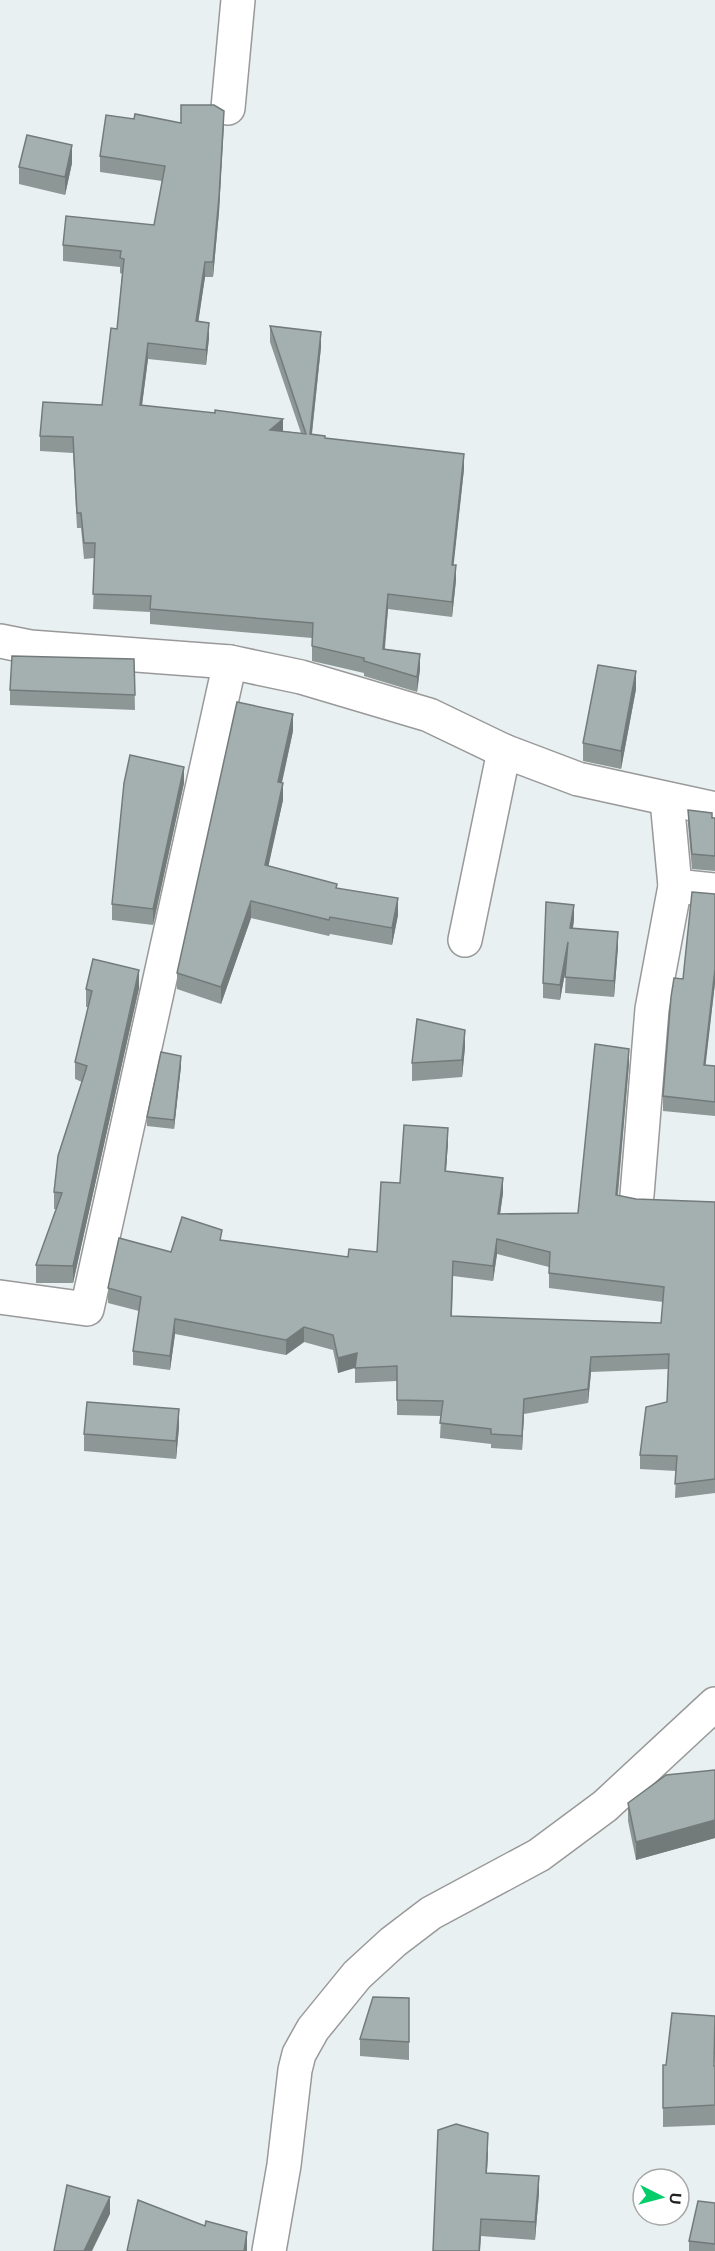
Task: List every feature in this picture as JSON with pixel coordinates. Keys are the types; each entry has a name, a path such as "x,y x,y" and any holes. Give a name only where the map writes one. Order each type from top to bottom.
{"street":[{"path":"228,108 238,0"},
{"path":"0,641 41,648 230,662 301,677 429,715 504,751 578,779 715,809"},
{"path":"0,1297 87,1308 230,662"},
{"path":"465,940 504,751"},
{"path":"637,1195 652,1009 675,886 667,800"},
{"path":"675,886 715,890"},
{"path":"268,2251 284,2165 299,2054 313,2029 357,1975 393,1942 431,1913 538,1855 606,1806 715,1704"}],"building":[{"path":"181,105 214,105 224,111 213,262 205,262 196,321 209,323 206,350 148,343 140,405 215,413 215,410 283,419 270,430 306,434 270,326 321,332 310,434 325,436 325,438 464,454 452,565 456,565 452,602 388,594 383,649 420,654 417,677 364,661 364,658 312,646 313,623 150,609 151,596 93,594 95,543 84,543 81,513 77,513 73,437 40,436 43,402 102,405 111,328 117,329 124,259 120,258 121,251 63,245 66,216 154,225 165,166 100,156 106,115 134,119 135,114 181,123"},
{"path":"27,135 72,145 65,177 19,167"},
{"path":"12,656 134,659 135,695 10,690"},
{"path":"598,665 636,671 621,751 583,743"},
{"path":"237,702 293,714 278,782 283,783 265,865 337,884 336,888 398,898 392,928 330,917 329,920 251,901 221,987 177,973"},
{"path":"130,755 184,767 153,909 112,904 124,783"},
{"path":"688,810 712,813 712,818 715,818 715,856 692,854"},
{"path":"692,892 715,894 715,969 704,1065 715,1066 715,1102 663,1096 671,997 674,978 683,979"},
{"path":"546,902 574,905 570,928 618,932 614,981 565,977 568,942 560,985 543,983"},
{"path":"93,959 139,970 73,1266 36,1265 62,1193 54,1192 58,1156 87,1066 75,1062 92,991 86,989"},
{"path":"417,1019 465,1030 462,1060 412,1063"},
{"path":"595,1044 629,1049 616,1195 636,1199 715,1202 715,1479 675,1484 677,1456 640,1455 646,1407 667,1402 669,1354 591,1357 588,1389 524,1399 522,1436 491,1434 491,1429 440,1423 443,1401 397,1400 397,1366 355,1368 357,1353 338,1358 333,1335 304,1327 286,1340 175,1319 170,1356 133,1351 141,1297 108,1288 119,1238 171,1252 182,1217 222,1230 220,1240 348,1257 349,1249 377,1252 381,1182 400,1183 404,1125 448,1128 445,1171 503,1178 498,1214 578,1213","holes":["497,1239 550,1252 549,1273 664,1287 661,1323 451,1316 453,1261 493,1266"]},
{"path":"161,1052 181,1056 174,1120 147,1117"},
{"path":"87,1402 179,1409 176,1441 84,1434"},
{"path":"715,1770 715,1820 636,1842 628,1803 666,1775"},
{"path":"373,1997 409,1998 409,2042 360,2039"},
{"path":"672,2013 715,2016 715,2105 663,2108 663,2065 666,2065"},
{"path":"456,2124 488,2133 486,2173 539,2176 535,2222 481,2219 479,2251 433,2251 438,2130"},
{"path":"67,2185 110,2197 84,2251 54,2251"},
{"path":"138,2200 205,2226 206,2221 247,2232 244,2251 127,2251"},
{"path":"698,2201 715,2203 715,2244 689,2241"}]}
